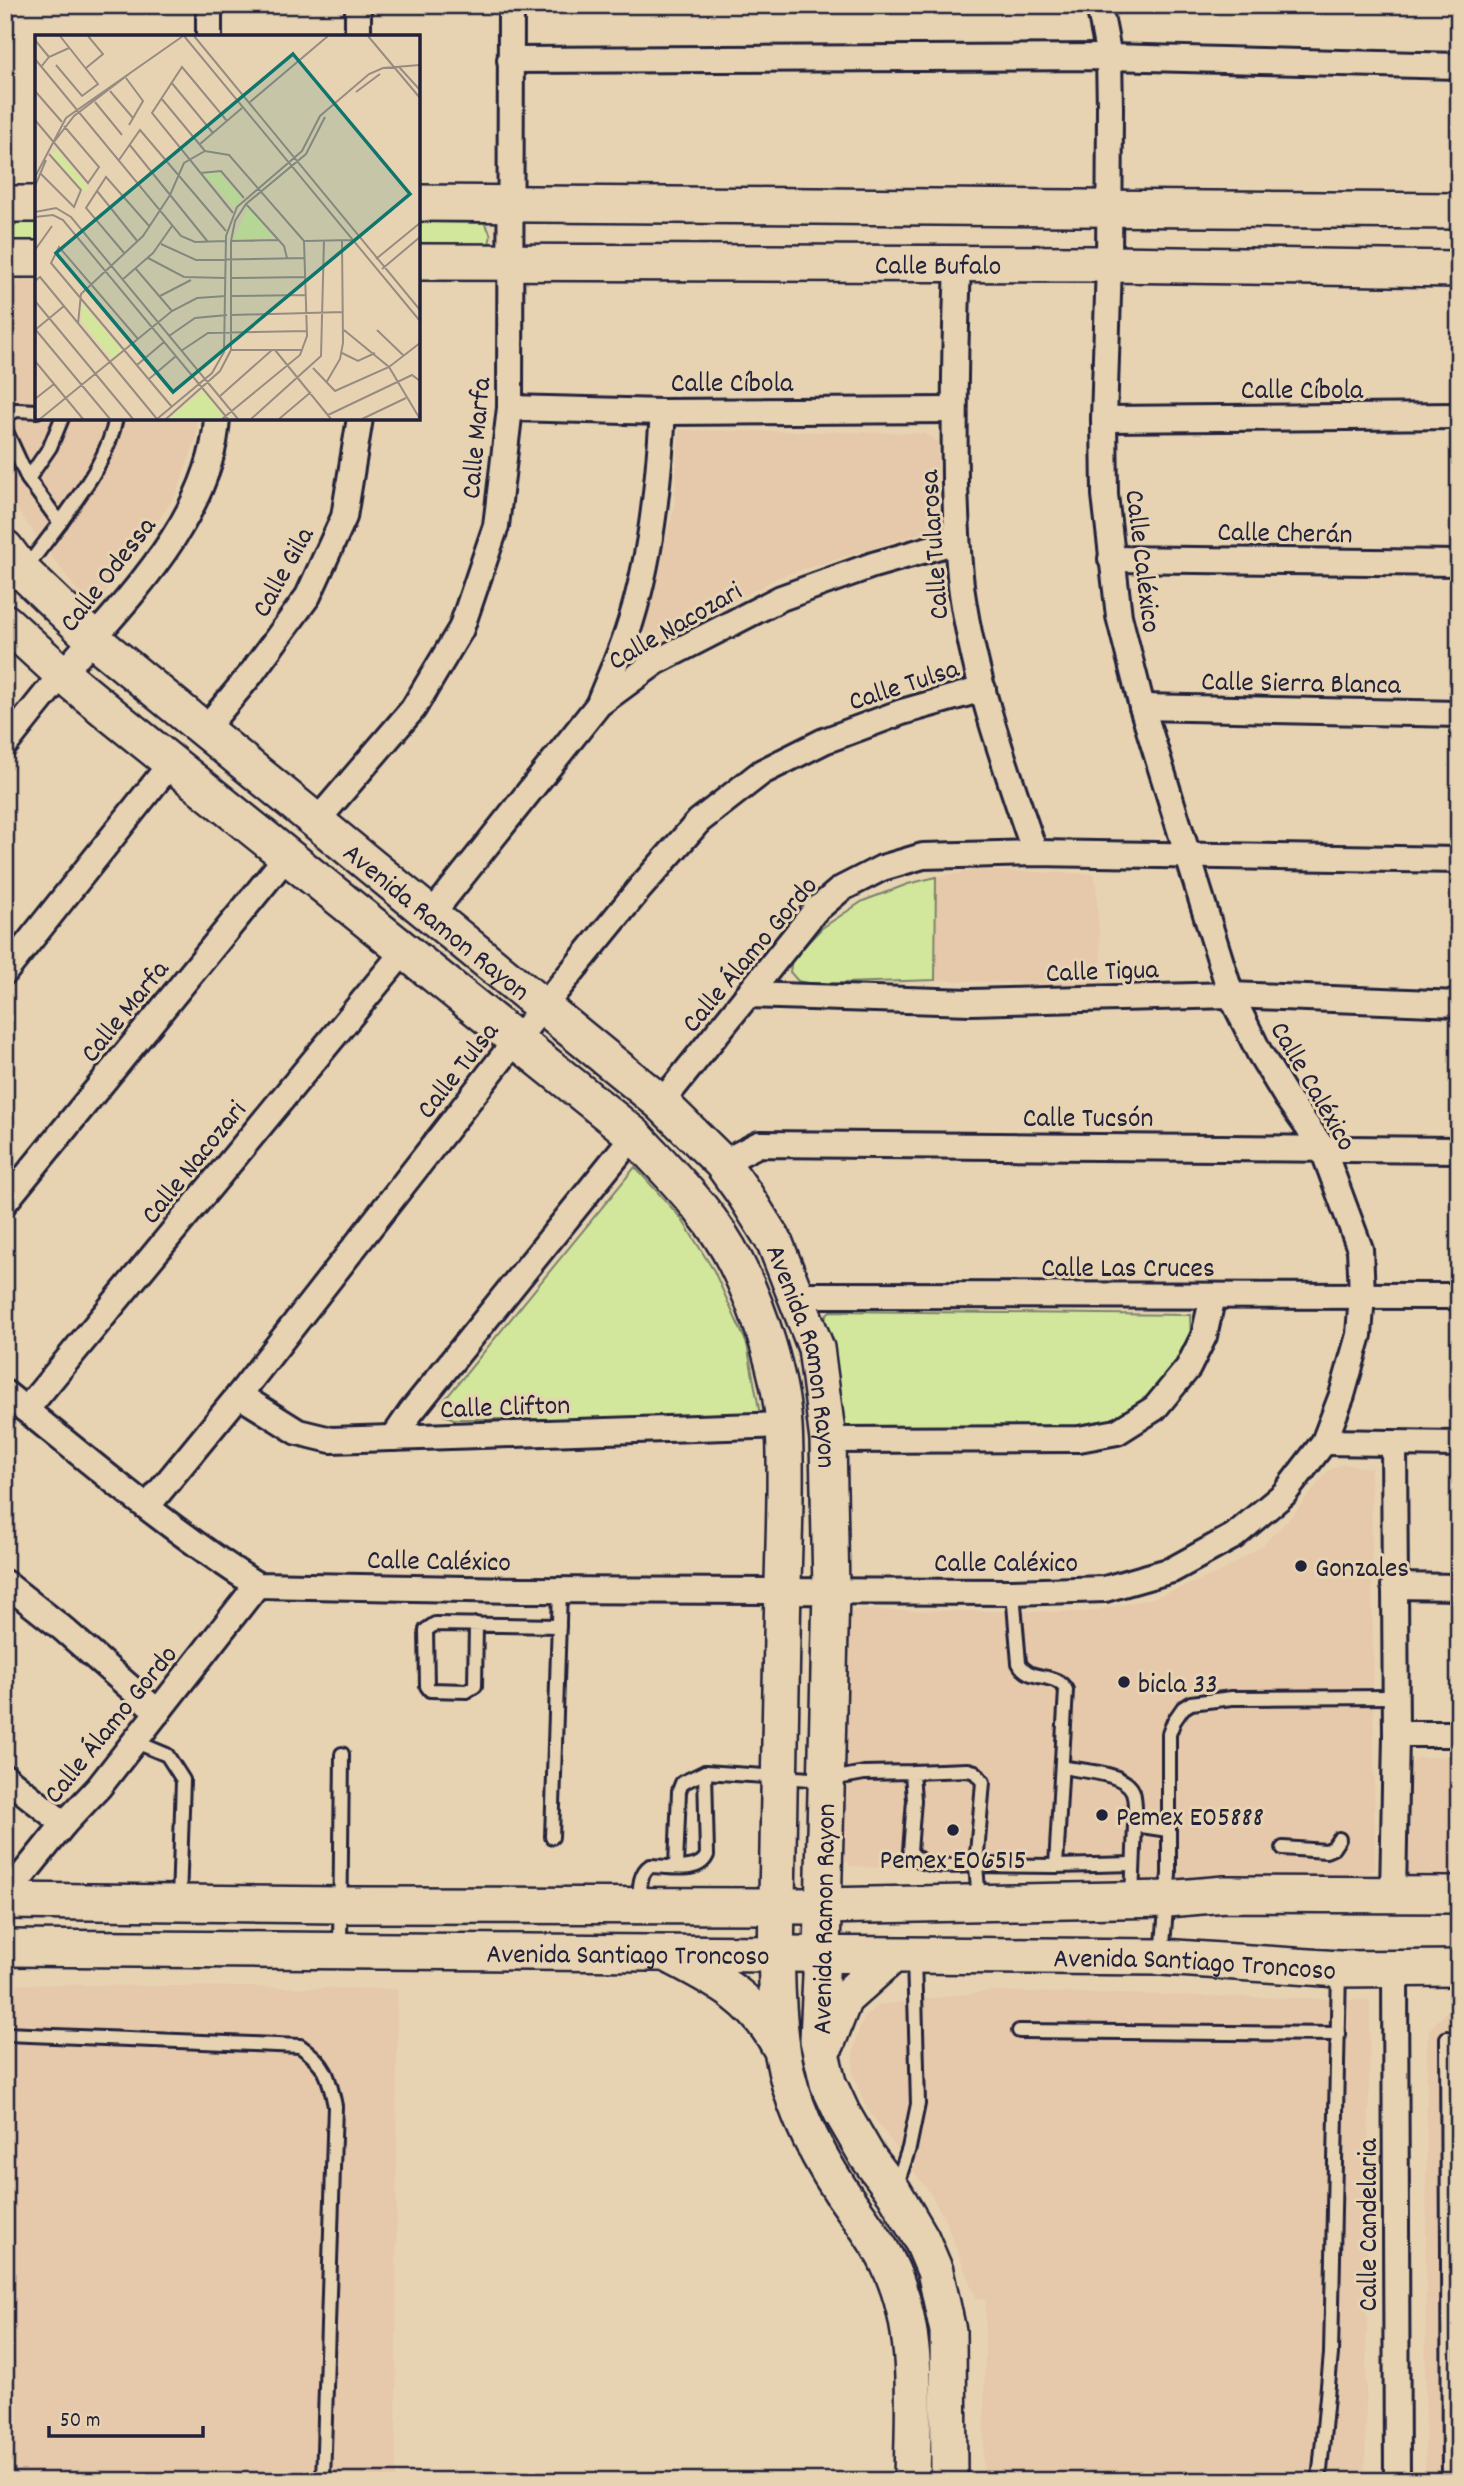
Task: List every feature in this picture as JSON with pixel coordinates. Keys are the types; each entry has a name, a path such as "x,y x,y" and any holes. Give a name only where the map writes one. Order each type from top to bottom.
{"main road":[{"name":"Calle Bufalo","path":"420,203 1459,211"},
{"path":"5,204 35,204"},
{"path":"5,259 35,259"},
{"name":"Calle Bufalo","path":"420,262 1109,264 1459,269"},
{"name":"Avenida Ramon Rayon","path":"14,560 93,639 661,1103 722,1163 775,1243 816,1348 828,1440 831,1590 818,2040 828,2084 842,2113 867,2156 894,2192 935,2271 948,2331 949,2481"},
{"name":"Avenida Ramon Rayon","path":"5,622 62,674 634,1135 688,1192 719,1232 737,1265 775,1366 784,1425 777,1905 779,2014 783,2054 789,2088 817,2152 889,2263 901,2298 909,2332 913,2369 912,2481"},
{"name":"Avenida Santiago Troncoso","path":"5,1899 340,1905 822,1906 1167,1899 1225,1894 1459,1895"},
{"name":"Avenida Santiago Troncoso","path":"5,1948 1162,1957 1339,1969 1459,1968"},
{"path":"666,1954 720,1982 740,1996 771,2031 783,2054"},
{"path":"821,2055 845,1999 903,1956"}],"street":[{"path":"209,5 209,35"},
{"path":"358,5 358,35"},
{"name":"Calle Marfa","path":"316,822 413,709 461,629 496,526 510,408 510,5"},
{"name":"Calle Caléxico","path":"257,1586 1013,1592 1105,1589 1172,1570 1234,1536 1284,1494 1324,1442 1342,1395 1359,1335 1362,1294 1360,1250 1322,1147 1259,1052 1231,995 1142,707 1119,616 1105,495 1104,419 1110,209 1109,57 1099,5"},
{"path":"510,60 1109,57 1459,66"},
{"name":"Calle Tularosa","path":"958,265 953,410 957,541 968,632 983,689 1035,853"},
{"name":"Calle Cíbola","path":"510,408 663,412 953,410"},
{"path":"599,704 627,632 643,568 657,499 663,412"},
{"name":"Calle Cíbola","path":"1104,419 1459,416"},
{"name":"Calle Odessa","path":"5,745 155,565 184,521 206,470 217,420"},
{"name":"Calle Gila","path":"204,730 251,674 308,596 344,517 360,420"},
{"name":"Calle Nacozari","path":"431,915 599,704 656,662 781,598 873,565 957,541"},
{"name":"Calle Cherán","path":"1111,559 1459,563"},
{"name":"Calle Tulsa","path":"147,1507 239,1395 516,1040 639,888 699,821 762,772 824,741 902,712 983,689"},
{"name":"Calle Sierra Blanca","path":"1142,707 1459,714"},
{"path":"5,972 172,763"},
{"name":"Calle Álamo Gordo","path":"661,1103 815,911 841,889 882,868 923,856 1035,853 1459,860"},
{"name":"Calle Marfa","path":"5,1202 287,856"},
{"name":"Calle Nacozari","path":"26,1410 405,950"},
{"name":"Calle Tigua","path":"747,995 971,1002 1231,995 1459,1004"},
{"path":"393,1438 634,1135"},
{"name":"Calle Tucsón","path":"722,1163 759,1144 1459,1150"},
{"name":"Calle Las Cruces","path":"796,1295 1459,1296"},
{"path":"828,1440 1079,1439 1117,1432 1155,1408 1188,1368 1204,1336 1213,1296"},
{"path":"5,1393 147,1507 257,1586"},
{"name":"Calle Clifton","path":"239,1395 298,1432 345,1441 784,1425"},
{"path":"1324,1442 1459,1444"},
{"path":"1393,1894 1396,1734 1394,1444"},
{"path":"5,1583 62,1628 158,1712"},
{"name":"Calle Álamo Gordo","path":"5,1899 64,1824 136,1742 257,1586"},
{"path":"1394,1586 1459,1587"},
{"path":"1396,1734 1459,1734"},
{"path":"5,1777 64,1824"},
{"name":"Calle Candelaria","path":"1395,1969 1397,2481"}],"lane":[{"path":"5,417 16,410 35,411"},
{"path":"29,479 50,447 61,420"},
{"path":"14,560 60,523 98,468 116,420"},
{"path":"5,429 29,479 60,523"},
{"path":"552,1837 560,1590"},
{"path":"1013,1592 1021,1668 1031,1675 1058,1681 1066,1690 1056,1866"},
{"path":"476,1624 475,1686 470,1691 430,1690 427,1686 426,1630 435,1624 476,1624 559,1626"},
{"path":"1162,1957 1169,1874 1169,1734 1183,1708 1191,1703 1231,1698 1394,1697"},
{"path":"136,1742 167,1755 183,1780 179,1903"},
{"path":"340,1951 342,1754"},
{"path":"1062,1767 1118,1777 1128,1783 1134,1793 1132,1899"},
{"path":"676,1866 679,1791 682,1783 705,1772 826,1780 864,1773 968,1770 975,1772 983,1782 976,1865 979,1904"},
{"path":"639,1905 642,1874 646,1867 700,1866 707,1855 705,1772"},
{"path":"912,1772 914,1800 910,1851 926,1864 1133,1864"},
{"path":"1135,1825 1168,1830"},
{"path":"1283,1847 1326,1851 1333,1848 1339,1839"},
{"path":"894,2192 909,2148 918,2105 903,1956"},
{"path":"1319,2481 1331,2354 1339,1969"},
{"path":"1019,2031 1338,2034"},
{"path":"5,2034 300,2046 316,2057 328,2074 335,2106 323,2481"},
{"path":"1447,2038 1449,2481"}],"shaded area":[{"path":"5,280 35,280 35,420 197,420 196,439 176,495 97,603 83,598 5,494"},
{"path":"679,430 923,433 938,442 937,528 779,577 659,643 646,634 642,624 674,508"},
{"path":"976,870 1095,874 1103,986 935,980 936,877"},
{"path":"1343,1464 1371,1468 1375,1869 1356,1880 1154,1881 850,1866 842,1852 845,1614 857,1610 1087,1612 1153,1598 1219,1573 1262,1546 1297,1510 1329,1470"},
{"path":"1459,1756 1459,1880 1415,1880 1406,1872 1405,1772 1416,1758"},
{"path":"5,1984 397,1989 396,2481 5,2481"},
{"path":"991,1991 1370,2000 1365,2481 983,2481 986,2299 976,2298 943,2215 928,2190 867,2109 853,2074 853,2054 864,2019 878,2005"},
{"path":"1459,2003 1459,2481 1425,2481 1427,2047 1429,2030 1450,2008"}],"green space":[{"path":"35,220 35,244 5,244 5,227"},
{"path":"420,222 484,223 491,236 488,245 420,249"},
{"path":"936,877 935,980 812,984 798,981 790,972 792,959 822,928 863,901"},
{"path":"635,1167 681,1218 714,1271 747,1344 759,1409 758,1419 454,1419 444,1415 442,1403"},
{"path":"830,1311 1190,1315 1191,1341 1174,1374 1150,1398 1125,1416 1093,1426 890,1429 843,1426 834,1349 825,1323 826,1315"}],"place":[{"name":"Gonzales","path":"1301,1566"},
{"name":"bicla 33","path":"1124,1682"},
{"name":"Pemex E05888","path":"1102,1815"},
{"name":"Pemex E06515","path":"953,1830"}]}
